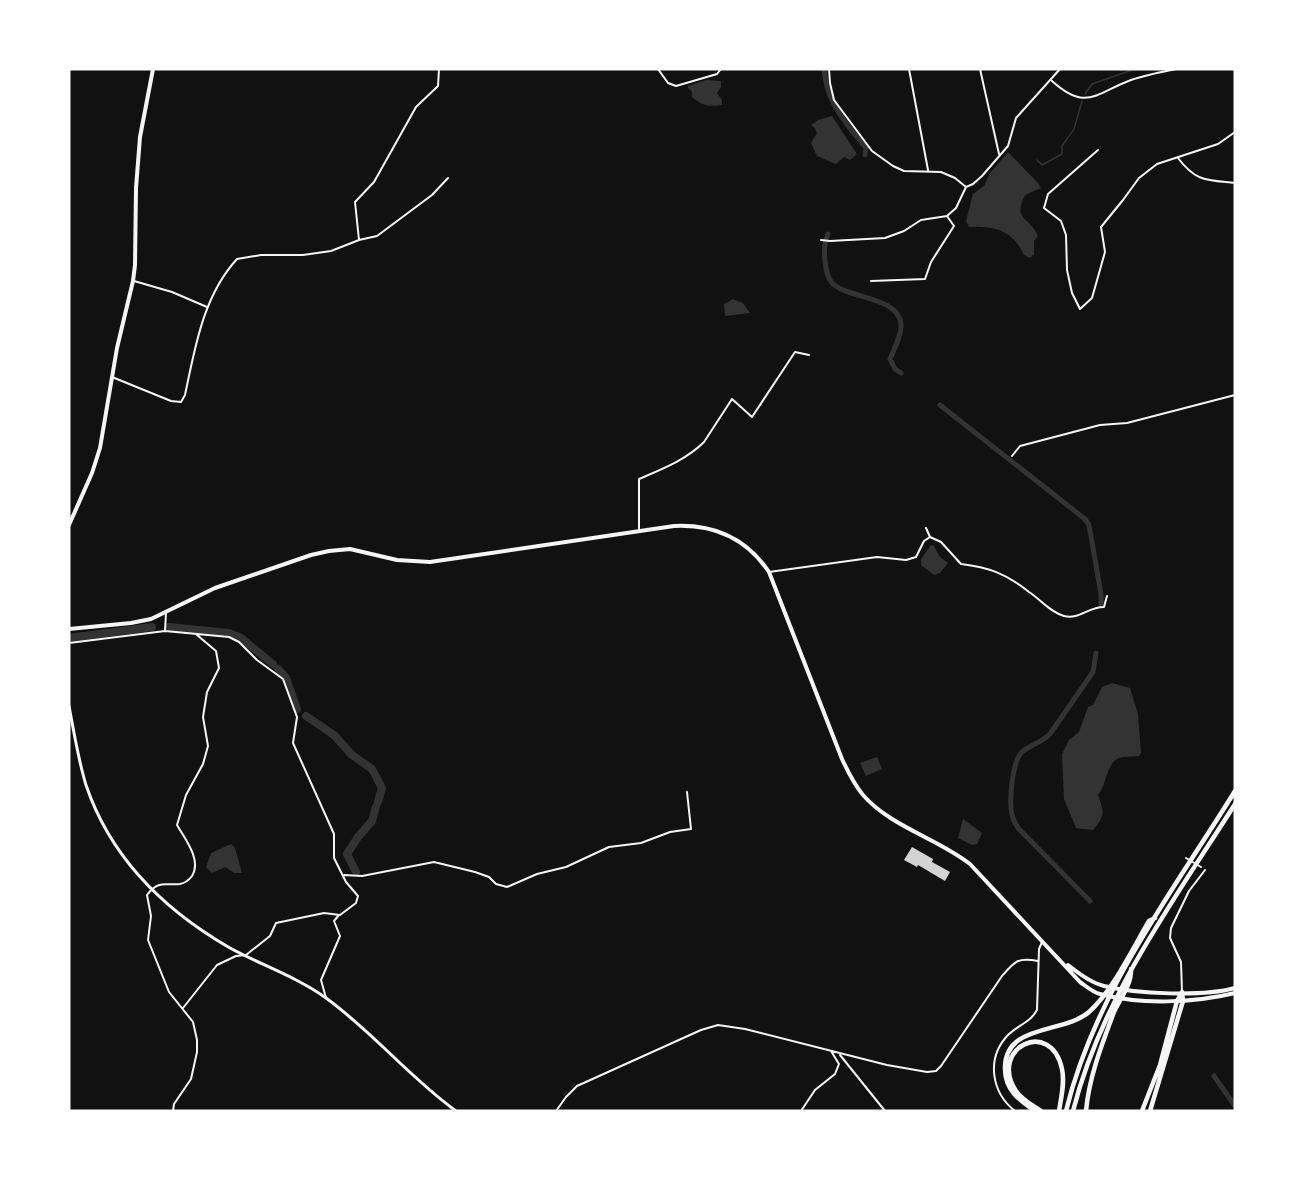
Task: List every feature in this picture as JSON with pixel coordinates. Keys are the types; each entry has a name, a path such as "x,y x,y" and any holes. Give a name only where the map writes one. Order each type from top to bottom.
{"highway":[{"path":"1066,1111 1081,1060 1106,1000 1235,791"},
{"path":"1073,1111 1087,1062 1131,969 1235,804"},
{"path":"1035,1111 1018,1099 1007,1084 1004,1066 1008,1052 1022,1037 1070,1024 1091,1011 1098,1004 1149,921 1155,918"},
{"path":"1086,1111 1087,1097 1100,1051 1131,976 1131,969"},
{"path":"1150,1111 1182,992"},
{"path":"1142,1111 1160,1065 1180,1001"},
{"path":"1041,1111 1024,1100 1016,1090 1009,1069 1015,1051 1033,1041 1046,1045 1058,1056 1063,1076 1059,1111"}],"main road":[{"path":"69,525 92,473 100,448 112,377 133,281 140,137 153,69"},
{"path":"69,629 130,624 166,613 215,588 329,551 350,549 397,560 430,562 681,525 713,529 747,547 761,560 769,572 842,759 860,790 874,806 950,849 970,864 1073,970 1103,986 1131,990 1182,992 1235,988"},
{"path":"1054,952 1080,981 1098,993 1127,998 1180,1001 1235,993"}],"street":[{"path":"359,240 355,202 374,182 416,107 438,86 439,69"},
{"path":"658,69 668,83 676,86 717,74 721,69"},
{"path":"829,69 834,100 872,151 904,171 941,172 955,178 966,187"},
{"path":"909,69 928,170"},
{"path":"980,69 999,155"},
{"path":"821,240 885,238 904,231 921,220 947,216 956,208 966,187 982,176 1008,146 1016,118 1060,69"},
{"path":"1052,80 1065,93 1079,98 1091,98 1131,80 1176,69"},
{"path":"1098,150 1048,194 1044,208 1061,221 1066,235 1067,270 1072,293 1080,309 1092,298 1105,252 1101,227 1124,200 1138,178 1157,164 1218,144 1235,132"},
{"path":"1178,158 1187,170 1200,178 1235,183"},
{"path":"112,377 171,401 181,402 185,395 196,342 207,307 218,282 237,259 261,255 303,255 331,251 382,234 432,195 448,178"},
{"path":"871,281 925,279 931,262 954,226 947,216"},
{"path":"133,281 172,292 207,307"},
{"path":"639,531 639,479 680,460 699,447 732,399 752,417 795,352 809,355"},
{"path":"1012,456 1020,446 1100,425 1127,423 1235,395"},
{"path":"926,528 930,537 941,542 961,564 983,566 1000,572 1063,616 1077,616 1091,608 1104,607 1107,596"},
{"path":"769,572 877,557 906,560 916,557 924,541 930,537"},
{"path":"165,631 166,613"},
{"path":"69,643 165,631 229,637 239,642 257,660 283,679 297,717 293,743 334,834 334,858 346,882 358,897 356,903 334,921 340,936 321,980 326,998"},
{"path":"173,1111 174,1104 191,1079 197,1052 193,1022 169,992 148,940 151,916 147,896 167,883 183,883 190,879 196,867 193,853 177,825 186,795 203,764 208,746 203,717 207,692 219,668 216,651 197,635"},
{"path":"69,705 79,758 94,803 113,842 152,891 190,924 326,998 431,1093 456,1111"},
{"path":"344,875 362,876 434,862 475,872 489,877 496,884 507,887 537,874 566,867 609,847 641,843 670,832 691,829 687,792"},
{"path":"1186,858 1201,867"},
{"path":"1182,992 1181,962 1170,938 1171,928 1188,891 1204,870"},
{"path":"183,1008 217,965 236,956 246,955 270,936 276,922 324,913 340,915"},
{"path":"1015,1111 996,1086 994,1063 1004,1040 1015,1029 1032,1019 1037,1010 1039,949 1043,941"},
{"path":"556,1111 577,1086 718,1024 887,1065 927,1072 936,1071 1013,963 1025,958 1038,961"},
{"path":"801,1111 815,1090 836,1074 839,1064 831,1051"},
{"path":"836,1052 848,1063 885,1111"}],"shaded area":[{"path":"706,80 721,81 721,87 717,93 722,100 722,105 706,105 692,97 688,86"},
{"path":"832,116 857,154 850,160 844,157 836,164 817,156 811,143 817,133 811,125 818,120"},
{"path":"1008,152 1041,188 1025,195 1021,203 1021,214 1038,236 1034,241 1034,254 1030,258 1024,255 1014,240 1002,231 987,227 969,227 966,221 973,194 984,186 990,173"},
{"path":"733,299 743,303 750,313 725,316 724,304"},
{"path":"931,545 948,563 940,573 934,575 921,565 921,559"},
{"path":"1112,683 1130,688 1138,714 1141,753 1139,756 1121,757 1112,764 1098,795 1102,810 1100,821 1093,830 1076,828 1064,799 1062,754 1069,740 1079,732 1088,707 1093,705 1102,687"},
{"path":"877,757 882,769 866,776 860,763"},
{"path":"963,819 982,833 977,844 972,845 958,838"},
{"path":"231,844 235,848 242,873 234,873 225,867 212,873 206,867 211,853"}],"building":[{"path":"912,847 950,872 945,881 918,865 917,867 904,860"}],"waterway":[{"path":"824,69 833,103 866,148 865,155"},
{"path":"1085,94 1092,84 1135,69"},
{"path":"1037,160 1042,165 1062,154 1062,146 1074,129 1082,101"},
{"path":"828,234 825,257 827,273 832,283 839,288 882,303 898,315 901,324 900,333 890,359 895,369 901,373"},
{"path":"940,405 1085,519 1089,525 1101,605"},
{"path":"69,638 152,627"},
{"path":"169,627 229,633 241,638 273,664"},
{"path":"1090,901 1018,828 1012,817 1011,801 1012,782 1019,757 1022,752 1050,734 1093,672 1096,653"},
{"path":"278,669 286,678 297,709"},
{"path":"306,716 334,735 352,755 372,769 382,788 378,802"},
{"path":"356,872 347,854 372,821 376,807"},
{"path":"1214,1076 1235,1106"}]}
